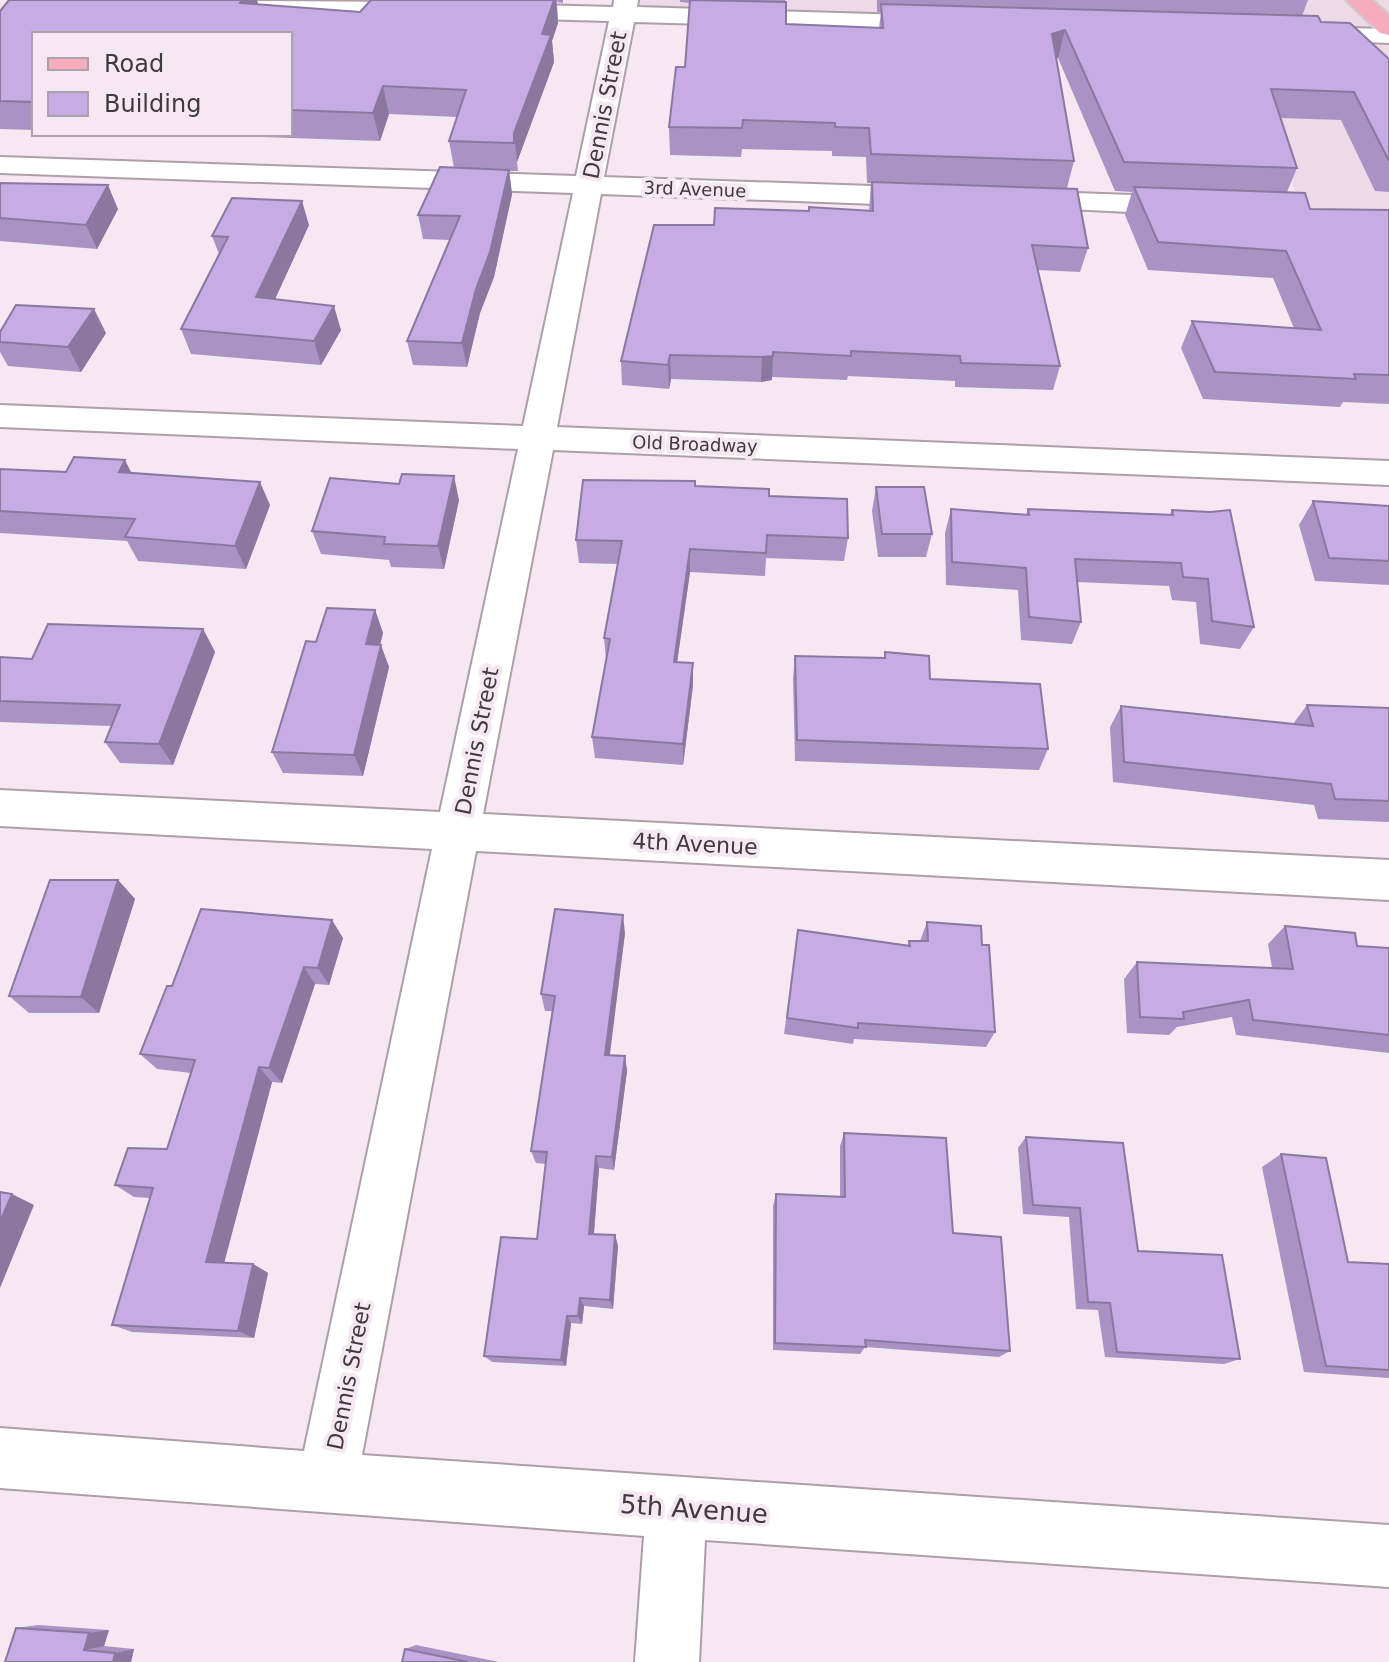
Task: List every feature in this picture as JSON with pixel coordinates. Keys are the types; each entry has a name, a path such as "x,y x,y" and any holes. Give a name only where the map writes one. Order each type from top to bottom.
{"main road":[{"path":"1358,0 1389,28"}],"street":[{"path":"103,0 450,9"},
{"path":"482,10 625,7 964,24"},
{"name":"Dennis Street","path":"327,1481 625,7"},
{"path":"1275,33 1389,36"},
{"name":"3rd Avenue","path":"0,165 965,198"},
{"path":"997,199 1216,207"},
{"name":"Old Broadway","path":"0,416 1389,473"},
{"name":"4th Avenue","path":"0,808 1389,880"},
{"name":"5th Avenue","path":"0,1458 1389,1556"},
{"path":"667,1662 676,1508"}],"shaded area":[{"path":"628,0 881,0 882,20 625,13"},
{"path":"1125,0 1389,0 1389,209 1302,208 1233,31"}],"building":[{"path":"9,0 242,0 240,3 360,12 371,0 554,0 542,34 551,35 514,133 514,143 449,141 466,90 383,86 373,113 292,110 292,32 32,32 32,102 0,101 0,11"},
{"path":"690,0 786,2 786,24 883,28 881,4 1318,16 1321,22 1350,23 1389,59 1389,161 1354,92 1271,89 1297,168 1124,162 1065,30 1052,34 1074,161 871,154 869,128 835,127 835,123 743,120 742,128 669,127 676,67 685,67"},
{"path":"440,167 509,170 490,252 476,289 462,343 407,341 460,216 418,215"},
{"path":"872,182 1077,189 1088,248 1032,245 1060,366 961,363 960,356 851,351 851,356 773,352 773,356 762,357 670,355 668,365 621,361 654,225 714,225 715,208 809,211 809,207 873,211"},
{"path":"0,183 108,185 86,225 0,218"},
{"path":"1134,187 1305,193 1310,209 1389,210 1389,375 1354,374 1356,379 1215,372 1192,321 1321,330 1286,251 1158,242"},
{"path":"232,198 302,201 256,297 334,306 314,341 181,329 228,237 212,236"},
{"path":"16,305 94,309 68,347 0,342 0,332"},
{"path":"74,457 125,460 119,472 260,482 235,546 125,537 135,519 0,511 0,469 66,472"},
{"path":"402,474 454,476 438,546 384,544 385,537 312,531 330,478 399,484"},
{"path":"583,480 695,481 695,486 769,489 769,496 847,499 848,538 767,535 766,553 690,549 674,662 693,663 683,744 592,737 610,639 604,638 622,541 576,540"},
{"path":"876,487 924,487 932,534 882,534"},
{"path":"1313,501 1389,506 1389,561 1329,558"},
{"path":"951,509 1029,515 1028,509 1173,515 1172,510 1230,510 1254,627 1212,621 1208,579 1183,577 1181,563 1075,559 1081,622 1029,617 1026,568 952,562"},
{"path":"327,608 375,610 366,644 381,645 354,755 272,752 306,641 316,642"},
{"path":"48,624 203,629 159,744 105,742 120,705 0,701 0,657 32,659"},
{"path":"885,652 929,656 930,679 1040,684 1048,749 797,740 795,656 885,658"},
{"path":"1307,705 1389,708 1389,801 1335,799 1331,784 1124,762 1121,706 1313,726"},
{"path":"50,880 118,880 81,997 9,996"},
{"path":"201,909 332,920 318,968 304,967 269,1068 259,1067 206,1262 253,1264 238,1331 112,1325 153,1188 115,1185 128,1148 167,1149 195,1060 140,1054 167,986 172,986"},
{"path":"555,909 623,915 605,1055 625,1056 612,1157 596,1156 589,1234 615,1235 610,1300 580,1298 578,1316 567,1316 561,1360 484,1356 501,1237 537,1239 547,1152 531,1151 555,996 541,994"},
{"path":"927,922 981,926 982,945 989,945 995,1032 858,1023 858,1028 787,1018 798,930 910,946 909,941 928,941"},
{"path":"1285,926 1355,933 1357,946 1389,948 1389,1035 1253,1020 1249,1000 1183,1012 1184,1019 1140,1017 1137,962 1293,969"},
{"path":"844,1133 946,1138 953,1233 1001,1237 1010,1351 865,1340 866,1347 775,1343 776,1194 845,1197"},
{"path":"1026,1137 1123,1143 1138,1251 1222,1255 1240,1359 1117,1352 1110,1303 1088,1302 1080,1208 1033,1205"},
{"path":"1281,1154 1326,1158 1348,1262 1389,1264 1389,1370 1326,1366"},
{"path":"0,1192 12,1194 0,1222"},
{"path":"16,1628 89,1633 84,1650 115,1653 113,1662 5,1662"},
{"path":"405,1649 468,1662 402,1662"}]}
